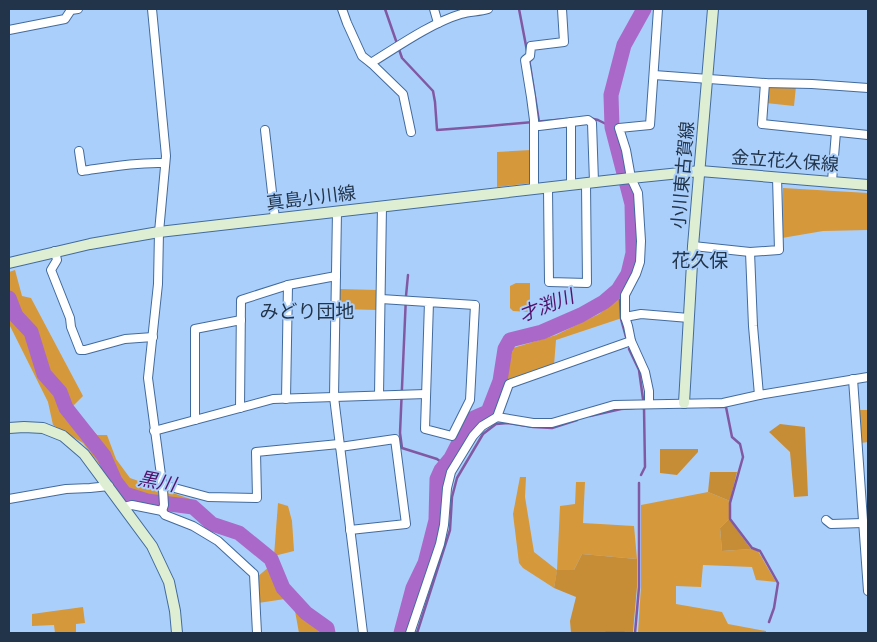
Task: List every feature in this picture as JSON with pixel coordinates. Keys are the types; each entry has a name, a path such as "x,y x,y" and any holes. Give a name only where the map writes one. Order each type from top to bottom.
{"street":[{"path":"9,30 65,19 71,10 78,9"},
{"path":"152,9 166,156 159,232 158,284 148,378 163,488 164,505 162,511"},
{"path":"342,9 362,56 403,94 411,132"},
{"path":"434,9 438,23"},
{"path":"371,63 438,23 462,14 488,9"},
{"path":"534,189 534,123 528,58 531,46 564,42 562,9"},
{"path":"649,403 649,391 645,372 632,341 625,317 625,294 640,262 641,241 638,193 632,178 619,128 650,125 658,9"},
{"name":"小川東古賀線","path":"684,403 693,246 713,9"},
{"path":"654,75 868,88"},
{"path":"765,83 762,124 868,135"},
{"path":"534,123 588,120 592,123 587,282 549,282 548,188"},
{"path":"570,185 571,122"},
{"path":"266,130 275,219"},
{"path":"832,181 836,132"},
{"path":"79,151 82,171 147,162 165,163"},
{"path":"632,178 700,171"},
{"name":"金立花久保線","path":"700,171 868,184"},
{"path":"693,246 750,252 779,250 777,177"},
{"name":"真島小川線","path":"10,263 55,251 159,232 632,178"},
{"path":"379,395 382,206"},
{"path":"337,212 334,397 363,633"},
{"path":"55,251 56,260 51,270 70,318 71,327 80,350 125,339 153,337"},
{"path":"750,252 753,326 759,395"},
{"path":"240,408 241,300 288,285 336,276"},
{"path":"286,399 288,285"},
{"path":"381,299 406,300 474,305 470,400 452,436 425,429 430,302"},
{"path":"625,317 641,314 689,318"},
{"path":"195,420 195,329 240,320"},
{"path":"410,633 440,544 444,525 446,488 451,472 473,436 482,426 497,417 509,384 632,341"},
{"path":"497,417 533,423 552,423 614,405 723,402 868,377"},
{"path":"853,379 868,591"},
{"path":"154,431 273,399 426,394"},
{"path":"9,428 43,428 63,436 84,454 152,546 169,582 178,633"},
{"path":"163,488 167,486 208,496 257,498 256,452 395,439 406,524 350,530"},
{"path":"9,499 66,489 109,486"},
{"path":"124,507 132,505 162,511 165,515 194,526 218,540 254,574 257,633"},
{"path":"826,520 831,524 863,523"}],"shaded area":[{"path":"796,86 794,106 766,103 767,87"},
{"path":"531,150 532,183 497,187 497,152"},
{"path":"783,188 868,193 868,230 823,231 782,238"},
{"path":"15,270 22,296 31,298 83,396 72,407 97,435 107,435 116,459 130,478 193,500 196,506 191,508 149,505 123,495 83,443 53,425 48,402 9,324 9,272"},
{"path":"516,283 530,283 530,312 513,311 510,308 510,286"},
{"path":"339,289 378,290 377,310 339,309"},
{"path":"622,296 622,318 556,340 554,365 505,383 513,348 556,335 599,314"},
{"path":"859,410 868,410 868,442 861,443"},
{"path":"780,424 805,427 808,496 794,497 790,452 769,432"},
{"path":"660,449 698,449 698,452 677,475 660,473"},
{"path":"710,472 737,472 730,501 708,492"},
{"path":"520,477 526,477 525,497 534,552 557,570 560,506 575,504 576,482 585,482 583,523 634,526 637,559 582,554 574,570 557,571 554,588 523,568 519,563 513,514"},
{"path":"708,492 730,501 729,519 720,528 722,551 751,549 758,551 776,582 756,580 752,567 703,565 701,587 676,586 676,604 722,612 728,624 766,631 766,633 638,633 641,586 641,505"},
{"path":"278,503 288,506 292,521 294,551 274,556"},
{"path":"729,519 751,549 722,551 720,528"},
{"path":"582,554 637,559 637,587 633,632 571,633 570,621 576,597 554,588 557,570 574,570"},
{"path":"270,566 279,589 325,633 299,633 295,611 285,599 258,603 256,578"},
{"path":"83,607 85,623 76,624 76,633 55,633 54,625 32,626 32,614"}],"waterway":[{"path":"385,9 402,58 433,91 437,130 567,119"},
{"path":"519,9 527,51"},
{"name":"才渕川","path":"401,633 413,588 425,563 436,520 437,479 441,470 451,458 468,425 474,418 488,412 500,381 505,349 510,340 542,332 581,315 604,302 618,290 628,274 633,253 632,204 612,127 611,95 624,45 644,9"},
{"path":"529,59 539,122"},
{"path":"589,118 612,127"},
{"path":"408,275 400,433 402,448 437,459 445,465"},
{"name":"黒川","path":"9,298 16,316 31,332 44,374 60,392 66,408 104,456 115,481 125,494 147,501 193,507 212,524 239,533 271,559 283,588 306,613 327,628 328,633"},
{"path":"620,300 621,319 626,337"},
{"path":"629,349 639,370 643,399"},
{"path":"710,407 726,407 732,437 740,444 743,457 730,503 730,519 752,548 760,551 778,583 774,608 769,622"},
{"path":"590,416 634,408"},
{"path":"641,475 645,467 644,408 642,408"},
{"path":"417,633 450,530 452,497 457,478 483,434 496,424 508,423 552,428 577,420"},
{"path":"635,633 639,587 639,483"},
{"path":"606,633 624,633"}],"district":[{"name":"花久保","path":"700,260"},
{"name":"みどり団地","path":"307,311"}]}
